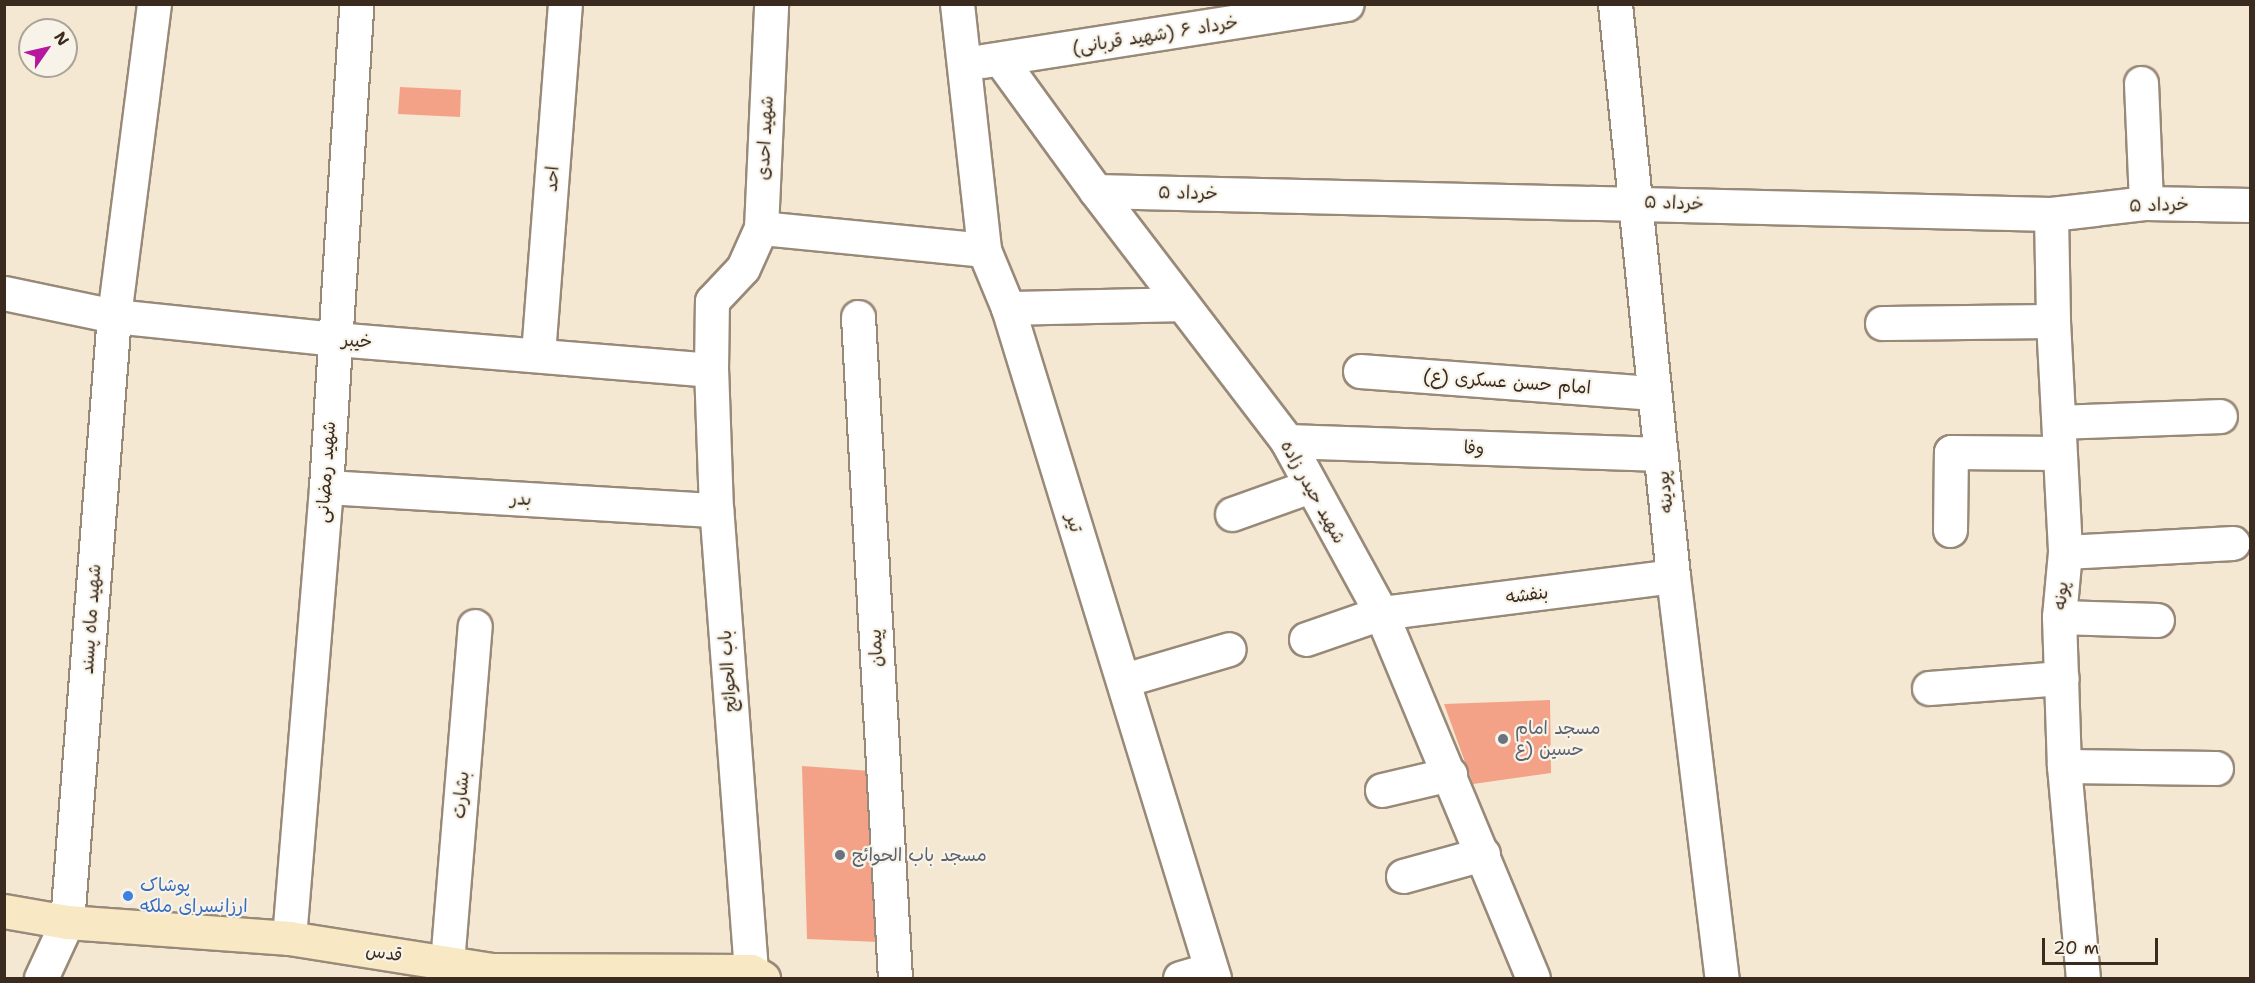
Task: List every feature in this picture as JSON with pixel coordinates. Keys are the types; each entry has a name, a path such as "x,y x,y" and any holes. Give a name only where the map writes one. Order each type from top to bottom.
{"street":[{"name":"شهید ماه پسند","path":"67,922 114,316 154,4"},
{"name":"شهید رمضانی","path":"289,938 326,487 356,4"},
{"name":"احد","path":"538,354 565,4"},
{"name":"شهید احدی","path":"711,370 712,301 743,268 761,228 771,4"},
{"name":"تیر","path":"957,4 984,250 1008,308 1213,974"},
{"name":"خرداد ۶ (شهید قربانی)","path":"963,63 1347,4"},
{"name":"پودینه","path":"1615,4 1637,202 1673,576 1722,978"},
{"name":"شهید حیدر زاده","path":"1000,59 1096,191 1287,441 1381,613 1450,774 1533,978"},
{"path":"2141,83 2146,203"},
{"name":"خرداد ۵","path":"1096,191 1637,202 2051,214 2146,203 2250,205"},
{"name":"پونه","path":"2051,214 2053,321 2065,552 2059,617 2064,766 2083,978"},
{"path":"761,228 984,250"},
{"name":"خیبر","path":"4,293 114,316 335,339 711,370"},
{"path":"1008,308 1182,304"},
{"name":"پیمان","path":"858,317 895,978"},
{"path":"1882,323 2053,321"},
{"name":"باب الحوائج","path":"711,370 716,510 757,975"},
{"name":"امام حسن عسکری (ع)","path":"1360,371 1654,393"},
{"path":"1950,530 1951,452 2220,416"},
{"name":"وفا","path":"1287,441 1661,454"},
{"path":"1232,514 1310,486"},
{"name":"بدر","path":"326,487 716,510"},
{"path":"2065,552 2233,543"},
{"name":"بنفشه","path":"1306,639 1381,613 1673,576"},
{"path":"2059,617 2157,620"},
{"name":"بشارت","path":"447,963 475,626"},
{"path":"1124,680 1229,650"},
{"path":"1929,688 2062,678"},
{"path":"2064,766 2216,768"},
{"path":"1382,789 1450,774"},
{"path":"1403,876 1483,854"},
{"name":"قدس","path":"4,911 67,922 289,938 447,963 486,974 757,975"},
{"path":"41,978 67,922"},
{"path":"1180,978 1213,974"}],"building":[{"path":"400,87 461,90 460,117 398,114"},
{"name":"مسجد امام حسین (ع","path":"1550,700 1551,773 1473,784 1444,704"},
{"name":"مسجد باب الحوائج","path":"802,766 871,771 879,942 807,939"}],"place":[{"name":"مسجد امام حسین (ع","path":"1503,739"},
{"name":"مسجد باب الحوائج","path":"840,855"},
{"name":"پوشاک ارزانسرای ملکه","path":"128,896"}]}
